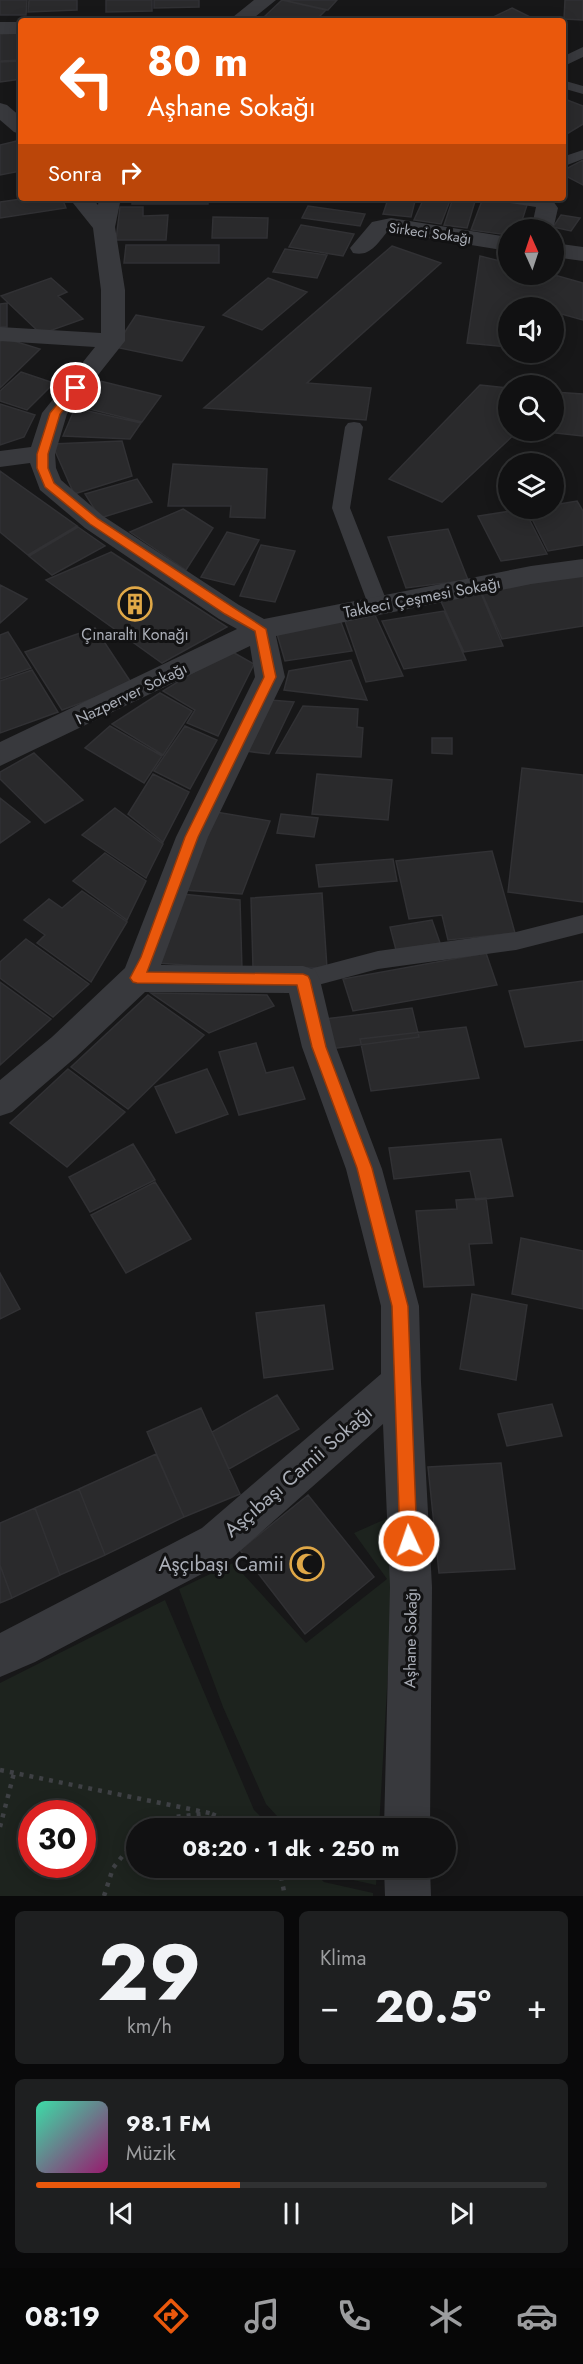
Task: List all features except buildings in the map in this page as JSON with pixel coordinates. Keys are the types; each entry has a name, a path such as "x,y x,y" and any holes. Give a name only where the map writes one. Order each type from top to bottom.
{"street":[{"path":"240,18 266,0"},
{"path":"0,28 18,28"},
{"path":"0,109 18,125"},
{"path":"0,138 18,135"},
{"path":"82,201 104,227"},
{"path":"0,1101 64,1047 137,978 148,957 192,837 270,677 261,629 220,606 94,522 49,484 43,468 42,454 55,413 113,341 113,290 104,227 109,201"},
{"path":"543,201 547,208 544,219"},
{"name":"Sirkeci Sokağı","path":"362,249 380,227 391,225 498,242"},
{"path":"564,251 583,254"},
{"path":"0,334 113,341"},
{"path":"0,459 42,454"},
{"name":"Takkeci Çeşmesi Sokağı","path":"261,629 531,575 583,568"},
{"name":"Nazperver Sokağı","path":"0,756 261,629"},
{"path":"137,978 303,980"},
{"name":"Aşhane Sokağı","path":"303,980 319,1047 364,1168 400,1306 401,1382 411,1587 407,1818"},
{"name":"Aşçıbaşı Camii Sokağı","path":"0,1655 20,1647 217,1543 401,1382"},
{"path":"407,1878 408,1896"}],"lane":[{"path":"566,61 583,51"},
{"path":"566,85 583,90"},
{"path":"566,161 583,154"},
{"path":"354,427 341,508 379,607"},
{"path":"303,980 378,960 516,941 583,924"}],"path":[{"path":"0,1770 214,1814 223,1818"},
{"path":"0,1827 14,1773"},
{"path":"169,1818 185,1813 214,1814"},
{"path":"104,1896 113,1868 126,1852"},
{"path":"281,1878 285,1896"}],"shaded area":[{"path":"397,1514 380,1818 279,1818 266,1804 223,1707 179,1589 233,1563 306,1643 387,1579 354,1533"},
{"path":"165,1600 254,1810 262,1818 126,1818 126,1878 320,1878 324,1882 373,1893 373,1896 0,1896 0,1683"},
{"path":"344,1878 376,1878 376,1885"}],"place":[{"name":"Çınaraltı Konağı","path":"135,604"},
{"name":"Aşçıbaşı Camii","path":"307,1564"}],"route":[{"path":"76,388 55,413 42,454 43,468 49,484 94,522 229,612 261,629 270,677 192,837 148,957 137,978 303,980 319,1047 364,1168 400,1306 401,1382 409,1541"}]}
